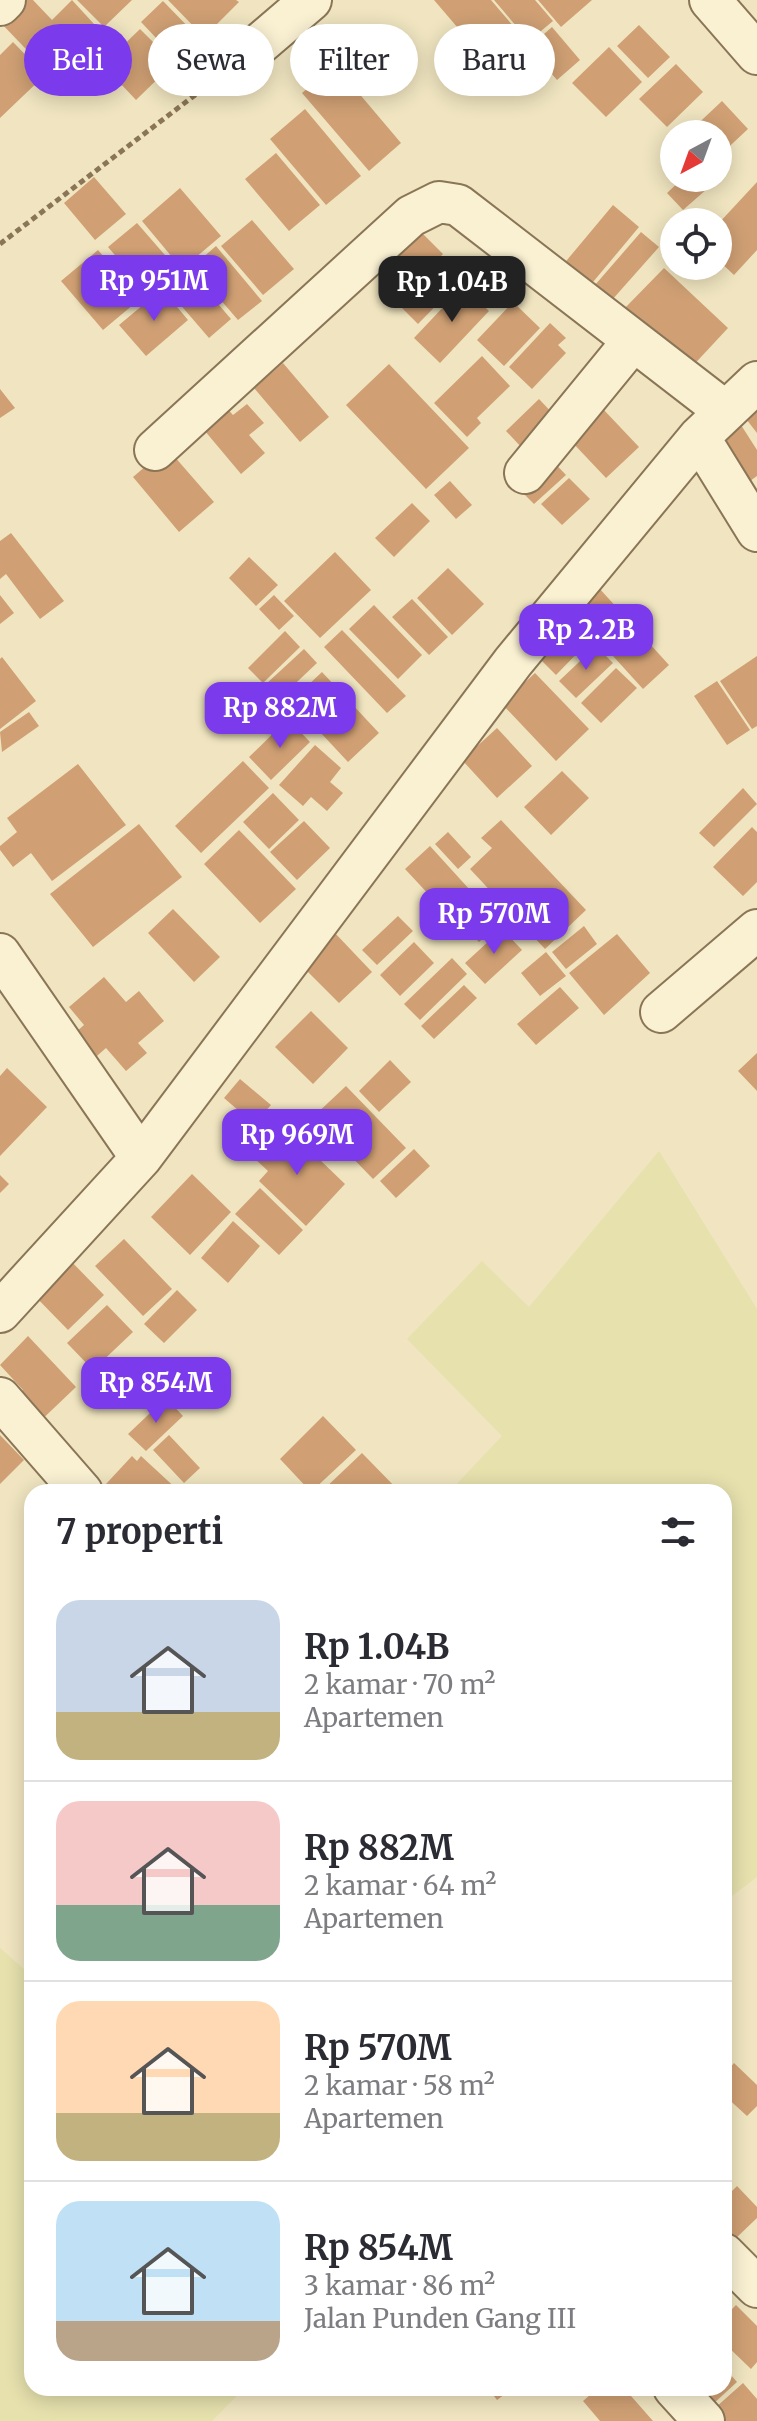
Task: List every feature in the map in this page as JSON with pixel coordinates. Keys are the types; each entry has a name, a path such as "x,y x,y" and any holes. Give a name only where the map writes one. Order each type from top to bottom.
{"street":[{"path":"0,5 5,0"},
{"path":"274,32 311,0"},
{"path":"710,0 757,54"},
{"path":"155,450 411,216 439,202 458,205 633,341 712,424 757,531"},
{"path":"525,473 633,341"},
{"path":"0,1312 141,1158 513,662 712,424 757,382"},
{"path":"661,1012 757,930"},
{"path":"0,954 141,1158"},
{"path":"0,1398 75,1484"},
{"path":"732,2262 757,2287"},
{"path":"681,2396 704,2421"}],"path":[{"path":"0,244 194,96"}],"shaded area":[{"path":"659,1151 757,1309 757,1877 732,1896 732,1484 457,1484 502,1436 407,1339 482,1261 529,1307"},
{"path":"0,1948 24,1969 24,2396 237,2396 212,2421 0,2421"}],"building":[{"path":"14,0 33,0 52,20 72,0 94,24 24,24 24,47 0,22"},
{"path":"77,0 132,0 107,24 101,24"},
{"path":"168,0 239,2 217,24 191,24"},
{"path":"434,0 491,0 511,24 455,24"},
{"path":"494,0 535,0 553,21 549,24 514,24"},
{"path":"538,0 592,0 561,27"},
{"path":"163,1 185,24 148,24 148,29 141,22"},
{"path":"639,25 670,57 648,78 617,46"},
{"path":"140,29 148,37 148,88 136,100 132,96 132,37"},
{"path":"555,31 580,60 557,80 555,78"},
{"path":"13,42 24,53 24,95 0,118 0,55"},
{"path":"609,47 642,82 606,117 572,83"},
{"path":"676,64 703,92 674,120 660,120 639,99"},
{"path":"305,96 361,96 401,143 369,171"},
{"path":"722,101 748,129 732,144 732,120 702,120"},
{"path":"305,109 361,176 326,205 270,139"},
{"path":"276,153 320,205 289,231 245,179"},
{"path":"94,177 126,214 95,240 64,203"},
{"path":"757,182 757,250 734,275 732,273 732,209"},
{"path":"180,188 221,236 182,269 142,221"},
{"path":"704,192 685,208 681,208 667,193"},
{"path":"613,205 639,227 588,288 562,266"},
{"path":"252,220 294,269 263,295 221,246"},
{"path":"137,223 178,270 149,295 108,247"},
{"path":"415,226 443,254 412,286 383,258"},
{"path":"641,232 659,247 612,300 595,285"},
{"path":"216,246 262,301 238,320 192,267"},
{"path":"98,250 140,299 103,330 61,281"},
{"path":"444,261 463,278 418,324 400,306"},
{"path":"189,270 231,319 209,338 166,288"},
{"path":"660,272 660,280 677,280 728,328 688,371 623,310"},
{"path":"463,286 489,311 440,363 414,338"},
{"path":"162,289 188,320 146,356 119,325"},
{"path":"513,302 540,328 504,366 477,340"},
{"path":"550,323 566,338 558,345 566,353 532,389 509,367"},
{"path":"482,356 510,386 477,418 481,423 467,437 434,403"},
{"path":"283,363 329,417 300,442 254,388"},
{"path":"389,364 469,448 426,489 346,405"},
{"path":"0,389 15,408 0,418"},
{"path":"757,390 757,433 736,406"},
{"path":"218,398 233,415 247,404 264,423 249,435 265,453 241,474 194,418"},
{"path":"539,399 557,418 523,449 506,431"},
{"path":"603,409 639,447 606,478 571,441"},
{"path":"734,414 757,450 757,476 740,488 704,434"},
{"path":"167,448 214,502 179,532 133,477"},
{"path":"548,456 566,475 534,504 516,486"},
{"path":"569,478 590,499 562,525 541,504"},
{"path":"450,481 472,505 456,519 434,495"},
{"path":"412,503 430,521 394,557 375,538"},
{"path":"11,533 64,601 40,619 6,574 0,579 0,541"},
{"path":"335,552 371,590 320,638 284,601"},
{"path":"249,557 278,585 256,606 229,578"},
{"path":"448,568 484,604 452,635 417,598"},
{"path":"599,588 669,665 643,689 573,612"},
{"path":"0,595 14,613 0,624"},
{"path":"274,595 294,616 279,630 259,609"},
{"path":"412,599 448,637 429,655 392,617"},
{"path":"374,605 422,655 398,679 349,629"},
{"path":"570,620 590,640 556,675 535,654"},
{"path":"342,630 406,696 387,713 324,647"},
{"path":"285,631 300,647 263,683 248,668"},
{"path":"596,646 613,663 576,698 559,681"},
{"path":"304,649 317,663 280,698 266,684"},
{"path":"757,656 757,726 752,729 720,681"},
{"path":"2,657 36,701 0,729 0,659"},
{"path":"616,668 637,688 601,723 581,703"},
{"path":"322,672 379,733 348,762 291,701"},
{"path":"535,673 589,729 556,761 502,704"},
{"path":"717,681 750,730 727,745 694,696"},
{"path":"29,712 39,726 2,752 0,732"},
{"path":"288,719 310,742 271,780 249,757"},
{"path":"497,728 532,766 497,798 462,760"},
{"path":"315,745 341,768 330,782 343,793 327,811 311,797 303,806 279,785"},
{"path":"243,761 269,788 201,853 175,826"},
{"path":"78,764 126,825 52,881 31,853 13,867 0,850 0,846 17,832 7,818"},
{"path":"562,771 589,798 551,835 524,807"},
{"path":"743,788 757,804 714,847 699,833"},
{"path":"273,793 299,820 269,849 243,822"},
{"path":"501,820 586,910 545,949 470,869 492,848 481,838"},
{"path":"304,821 330,848 297,880 270,852"},
{"path":"139,824 182,877 93,947 50,894"},
{"path":"752,827 757,832 757,882 743,896 713,867"},
{"path":"239,830 296,889 260,923 204,864"},
{"path":"448,832 471,857 458,869 435,844"},
{"path":"430,846 470,890 446,913 405,869"},
{"path":"481,905 498,924 479,942 461,923"},
{"path":"173,909 220,957 194,982 148,933"},
{"path":"398,916 413,931 377,965 362,950"},
{"path":"584,926 597,944 566,969 552,952"},
{"path":"502,929 522,950 485,984 465,963"},
{"path":"334,932 372,972 339,1003 300,964"},
{"path":"617,934 650,973 604,1015 569,973"},
{"path":"414,942 434,963 400,996 380,975"},
{"path":"546,952 566,976 540,996 521,973"},
{"path":"452,958 467,974 420,1020 404,1004"},
{"path":"104,977 126,1002 139,991 164,1021 138,1043 147,1053 126,1071 106,1048 89,1063 68,1039 84,1025 69,1007"},
{"path":"464,985 477,998 434,1039 421,1026"},
{"path":"560,987 579,1008 536,1045 517,1024"},
{"path":"311,1011 348,1048 313,1084 275,1047"},
{"path":"757,1053 757,1091 738,1071"},
{"path":"390,1060 411,1082 379,1112 359,1091"},
{"path":"7,1068 47,1107 0,1156 0,1076"},
{"path":"240,1079 271,1105 254,1124 224,1098"},
{"path":"346,1086 406,1148 373,1179 313,1117"},
{"path":"274,1133 284,1142 292,1133 345,1184 306,1226 259,1181 268,1171 252,1156"},
{"path":"414,1149 430,1166 396,1198 380,1181"},
{"path":"192,1174 231,1212 190,1255 151,1217"},
{"path":"0,1175 9,1184 0,1193"},
{"path":"260,1188 303,1230 279,1255 235,1214"},
{"path":"233,1221 260,1246 228,1283 201,1258"},
{"path":"124,1239 172,1289 143,1316 95,1266"},
{"path":"66,1256 104,1295 68,1330 30,1291"},
{"path":"177,1290 197,1310 164,1343 144,1324"},
{"path":"107,1305 133,1332 93,1370 67,1343"},
{"path":"28,1336 76,1387 33,1428 9,1403 23,1390 0,1365"},
{"path":"166,1398 183,1416 146,1451 128,1434"},
{"path":"323,1416 356,1450 320,1484 303,1484 280,1459"},
{"path":"0,1435 24,1460 0,1484"},
{"path":"169,1435 200,1468 184,1483 153,1450"},
{"path":"362,1453 392,1484 329,1484"},
{"path":"132,1456 137,1461 141,1456 171,1484 106,1484"},
{"path":"734,2063 757,2085 757,2106 747,2116 732,2102"},
{"path":"737,2186 757,2207 757,2218 735,2239 732,2236 732,2191"},
{"path":"736,2305 757,2326 757,2362 751,2369 732,2351 732,2309"},
{"path":"743,2383 757,2399 757,2421 710,2421 706,2416"},
{"path":"589,2396 631,2396 653,2421 600,2421 583,2401"},
{"path":"698,2396 722,2396 700,2416"}]}
